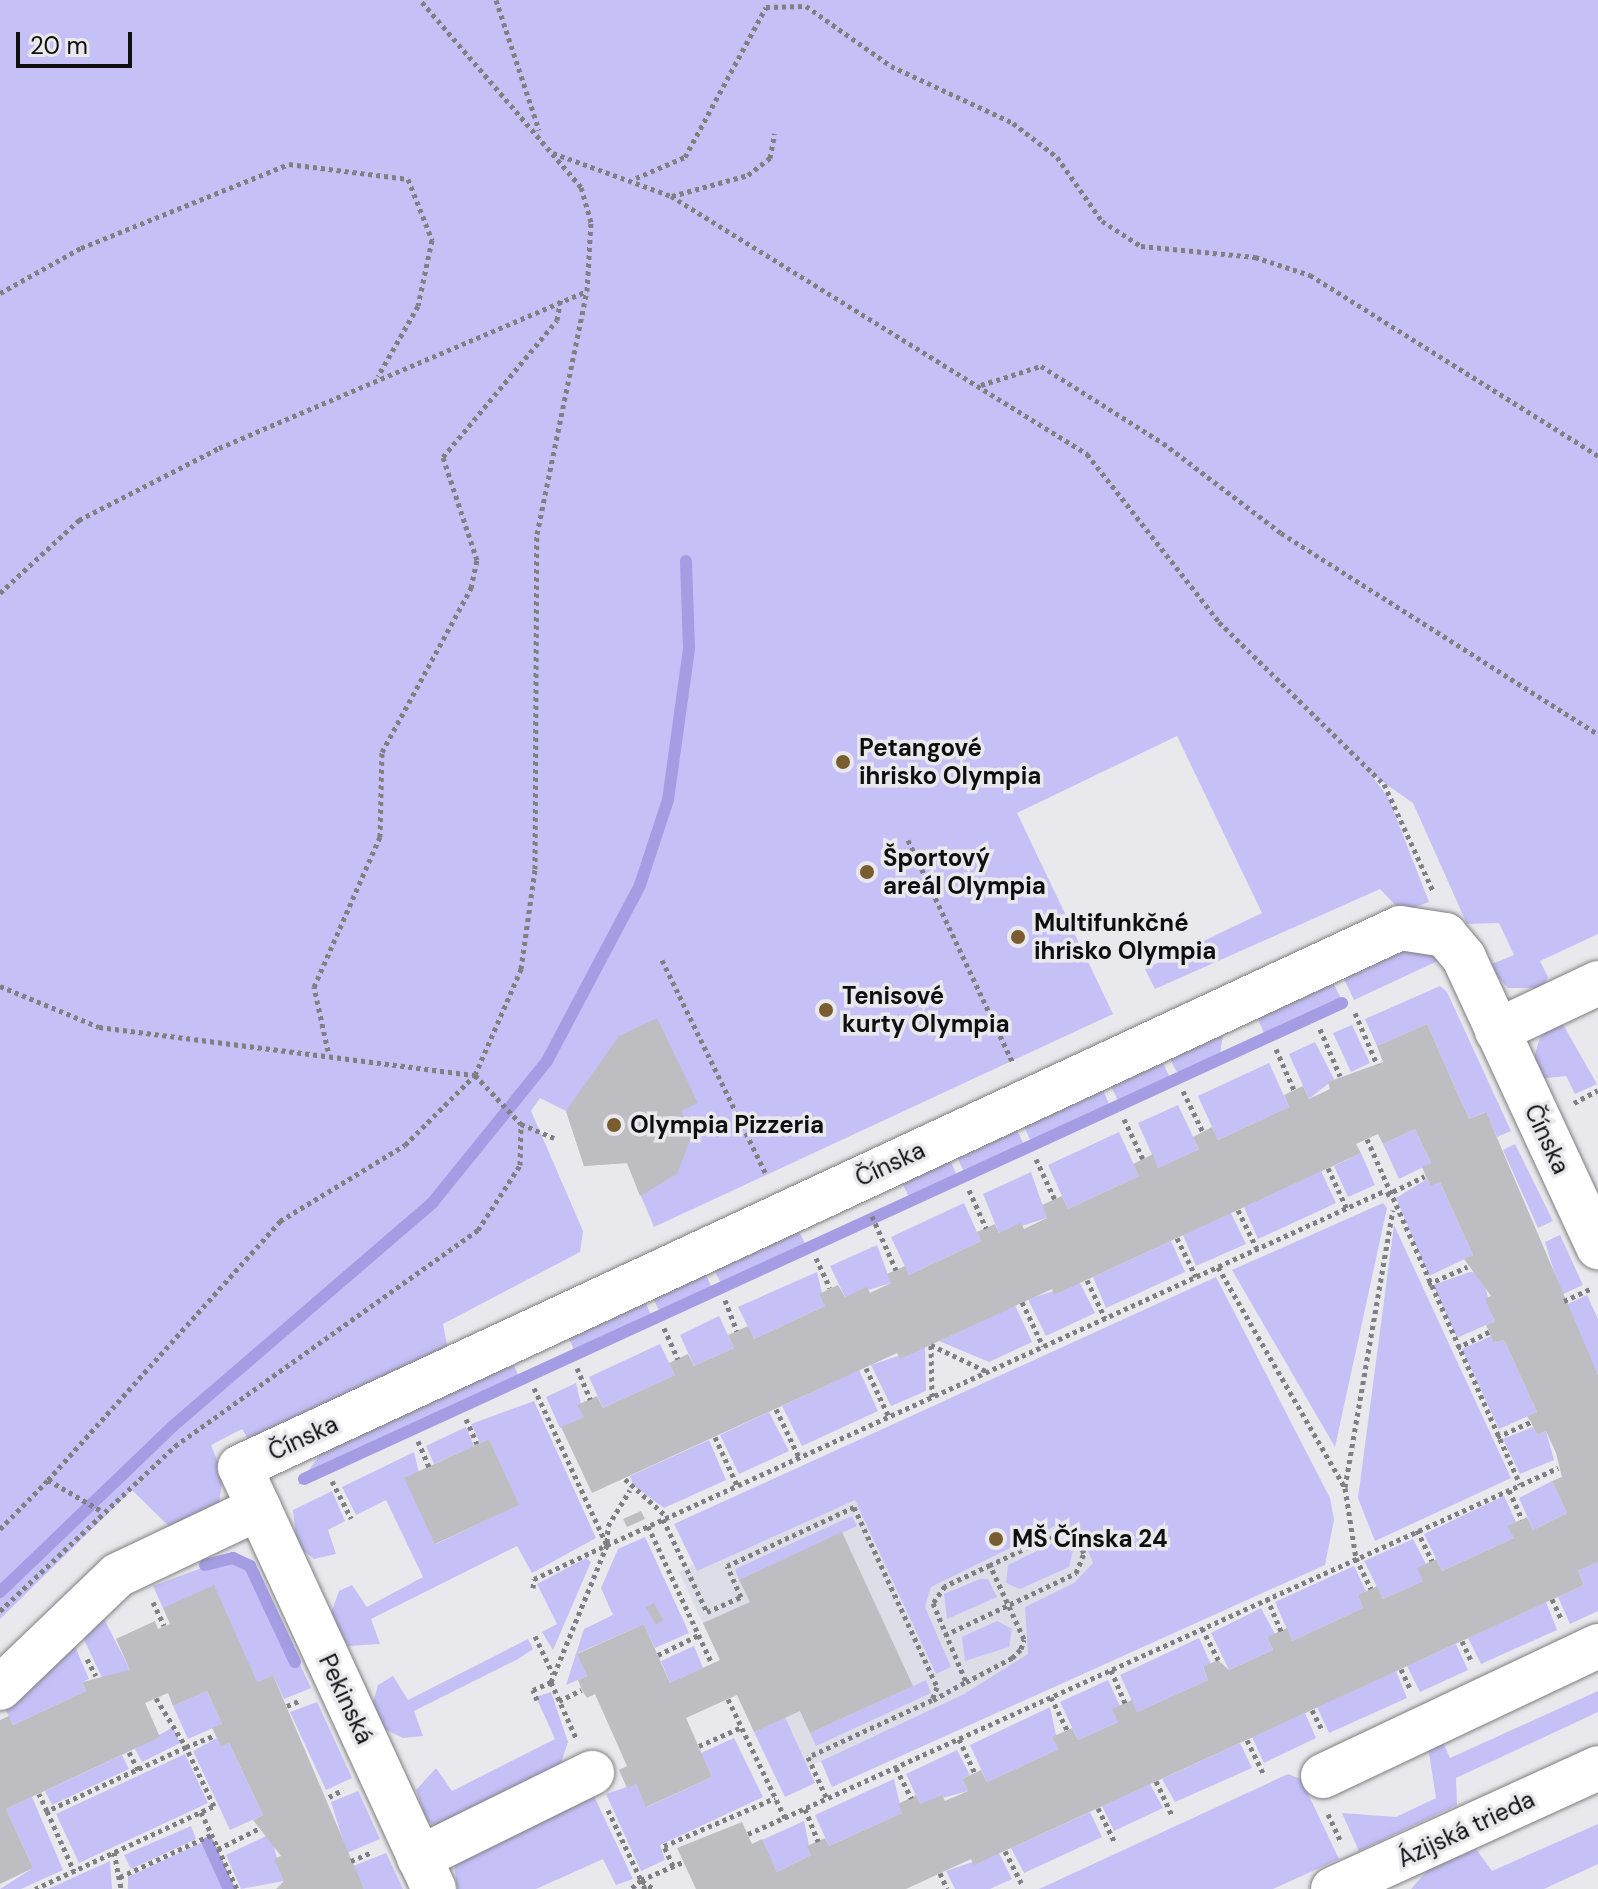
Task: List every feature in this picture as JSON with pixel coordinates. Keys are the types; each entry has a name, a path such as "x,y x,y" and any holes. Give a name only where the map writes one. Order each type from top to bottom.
{"street":[{"name":"Čínska","path":"240,1467 1383,932 1433,930 1464,958 1598,1247"},
{"path":"1497,1031 1598,983"},
{"name":"Pekinská","path":"240,1467 426,1874"},
{"path":"0,1688 118,1575 259,1508"},
{"path":"1325,1759 1598,1646"},
{"name":"Ázijská trieda","path":"1355,1885 1598,1768"},
{"path":"426,1874 592,1773"}],"path":[{"path":"0,1529 48,1480 280,1221 405,1145 475,1075 521,969 535,869 537,534 587,291 591,222 581,187 540,134 420,0"},
{"path":"496,0 540,134"},
{"path":"636,178 685,157 771,0"},
{"path":"766,7 806,6 891,66 1013,123 1057,157 1102,221 1141,246 1255,257 1310,275 1598,456"},
{"path":"671,196 748,175 770,158 775,133"},
{"path":"553,153 636,178 671,196 981,385 1087,454 1219,622 1384,784 1464,958"},
{"path":"0,293 81,248 289,164 408,179 432,240 418,306 377,379"},
{"path":"0,593 79,520 377,379 561,297 587,291"},
{"path":"328,1051 314,987 380,837 382,752 471,588 477,560 443,457 557,320 561,297"},
{"path":"981,385 1041,366 1163,443 1281,533 1598,734"},
{"path":"908,840 1017,1073"},
{"path":"662,960 767,1175"},
{"path":"0,986 99,1027 328,1051 475,1075 521,1124 554,1138"},
{"path":"1355,1013 1377,1064"},
{"path":"1320,1029 1340,1076"},
{"path":"1276,1049 1294,1090"},
{"path":"1183,1091 1203,1132"},
{"path":"1124,1119 1143,1159"},
{"path":"0,1611 100,1510 175,1446 478,1230 520,1165 521,1124"},
{"path":"1367,1139 1385,1193 1520,1485"},
{"path":"1036,1159 1055,1200"},
{"path":"1328,1168 1347,1209"},
{"path":"533,1588 534,1579 665,1518 1425,1176"},
{"path":"856,1180 896,1270"},
{"path":"969,1190 986,1228"},
{"path":"1238,1210 1257,1249"},
{"path":"1371,1589 1356,1558 1345,1488 1393,1210"},
{"path":"1177,1238 1196,1277"},
{"path":"816,1258 830,1288"},
{"path":"1218,1267 1345,1488"},
{"path":"1428,1285 1467,1267"},
{"path":"1087,1280 1105,1318"},
{"path":"1564,1301 1598,1286"},
{"path":"725,1300 737,1331"},
{"path":"1022,1302 1043,1346"},
{"path":"664,1328 678,1359"},
{"path":"1457,1348 1489,1332"},
{"path":"932,1397 931,1345 988,1372"},
{"path":"577,1368 590,1399"},
{"path":"866,1368 889,1417"},
{"path":"534,1388 607,1545"},
{"path":"776,1409 799,1457"},
{"path":"466,1419 477,1444"},
{"path":"1497,1437 1531,1422"},
{"path":"715,1437 737,1485"},
{"path":"418,1441 429,1467"},
{"path":"748,1834 1558,1468"},
{"path":"625,1479 630,1490 665,1518 707,1612 741,1597 727,1566 854,1507 937,1687 932,1700"},
{"path":"48,1480 100,1510"},
{"path":"332,1481 351,1518"},
{"path":"537,1700 533,1690 553,1674 607,1545 608,1526 630,1490"},
{"path":"1509,1490 1522,1519"},
{"path":"648,1526 712,1664"},
{"path":"1417,1530 1432,1561"},
{"path":"945,1635 1076,1573 1084,1553 1076,1537 1058,1533 936,1593 945,1635 966,1682"},
{"path":"827,1799 808,1757 932,1700 1021,1649 1024,1639 990,1565"},
{"path":"1267,1598 1281,1631"},
{"path":"1202,1628 1218,1660"},
{"path":"658,1655 699,1635"},
{"path":"535,1636 553,1674"},
{"path":"1401,1669 1416,1701"},
{"path":"1111,1670 1125,1703"},
{"path":"559,1701 582,1690"},
{"path":"1051,1697 1067,1730"},
{"path":"35,1889 214,1806 186,1747 156,1698"},
{"path":"728,1699 785,1818"},
{"path":"1312,1710 1325,1759"},
{"path":"699,1746 742,1727"},
{"path":"47,1811 215,1735"},
{"path":"959,1739 975,1773"},
{"path":"1247,1740 1263,1773"},
{"path":"129,1752 138,1770"},
{"path":"896,1768 911,1798"},
{"path":"1156,1781 1172,1816"},
{"path":"39,1794 74,1871"},
{"path":"673,1866 664,1846 775,1798"},
{"path":"1098,1808 1115,1843"},
{"path":"805,1809 818,1841"},
{"path":"201,1812 237,1889"},
{"path":"616,1826 645,1889"},
{"path":"218,1849 258,1829"},
{"path":"120,1877 211,1835"},
{"path":"1005,1851 1023,1886"},
{"path":"114,1852 121,1889"},
{"path":"631,1889 641,1880 683,1862"},
{"path":"940,1873 947,1889"},
{"path":"641,1880 654,1889"}],"shaded area":[{"path":"0,0 1598,0 1598,934 1540,961 1548,977 1543,988 1508,988 1487,966 1514,955 1499,923 1467,924 1413,803 1370,773 1389,799 1429,902 1402,912 1380,889 1155,989 1145,969 1262,913 1177,736 1017,813 1113,1014 654,1227 627,1163 584,1166 566,1111 540,1098 531,1111 583,1231 580,1252 443,1324 448,1350 250,1442 242,1429 211,1445 223,1475 219,1503 180,1537 132,1490 0,1619"},
{"path":"1423,950 1442,959 1354,1000 1343,977 1397,952"},
{"path":"1333,982 1344,1005 1267,1040 1257,1017"},
{"path":"1440,986 1447,992 1511,1131 1497,1137 1485,1112 1469,1119 1427,1024 1377,1046 1365,1019"},
{"path":"1561,1021 1597,1084 1575,1094 1566,1076 1539,1079 1534,1058 1540,1037"},
{"path":"1352,1025 1370,1063 1351,1072 1333,1033"},
{"path":"1223,1033 1219,1062 1181,1080 1169,1057"},
{"path":"1315,1042 1334,1079 1309,1099 1289,1054"},
{"path":"1162,1061 1173,1084 1121,1107 1110,1084"},
{"path":"1269,1063 1289,1107 1218,1140 1198,1096"},
{"path":"1102,1088 1112,1111 1034,1148 1023,1124"},
{"path":"1178,1105 1199,1149 1158,1168 1138,1123"},
{"path":"1016,1128 1027,1151 967,1178 956,1155"},
{"path":"1415,1129 1431,1163 1399,1179 1383,1144"},
{"path":"1119,1132 1139,1176 1068,1209 1048,1165"},
{"path":"1515,1144 1553,1221 1538,1228 1503,1150"},
{"path":"1361,1153 1375,1185 1348,1197 1334,1166"},
{"path":"949,1158 960,1182 912,1203 901,1181"},
{"path":"1321,1171 1336,1203 1258,1239 1244,1207"},
{"path":"1031,1172 1047,1218 999,1233 983,1194"},
{"path":"1427,1179 1431,1186 1440,1182 1473,1255 1429,1276 1396,1198"},
{"path":"964,1203 981,1241 909,1275 891,1237"},
{"path":"1383,1203 1387,1208 1335,1447 1232,1270"},
{"path":"1231,1213 1246,1244 1196,1266 1183,1235"},
{"path":"1394,1225 1511,1478 1375,1541 1358,1498"},
{"path":"797,1228 809,1251 724,1290 713,1267"},
{"path":"1560,1235 1583,1285 1561,1295 1545,1242"},
{"path":"1171,1241 1185,1272 1106,1308 1093,1277"},
{"path":"877,1245 891,1283 845,1297 830,1266"},
{"path":"704,1271 715,1294 662,1318 652,1295"},
{"path":"817,1272 825,1306 754,1339 738,1307"},
{"path":"1470,1272 1481,1273 1495,1321 1457,1338 1433,1285"},
{"name":"MŠ Čínska 24","path":"1216,1277 1330,1498 1334,1520 1325,1565 832,1787 821,1761 964,1694 1028,1654 1025,1607 1074,1583 1093,1563 1081,1532 1059,1524 931,1587 925,1607 951,1667 936,1674 855,1500 697,1571 674,1524"},
{"path":"1080,1283 1095,1313 1046,1336 1028,1299"},
{"path":"1587,1295 1598,1319 1598,1375 1566,1305"},
{"path":"644,1299 654,1322 577,1357 567,1334"},
{"path":"1015,1305 1032,1342 989,1362 939,1341"},
{"path":"719,1316 734,1348 694,1366 680,1335"},
{"name":"MŠ Čínska 24","path":"1209,1321 1307,1533 808,1767 785,1718 754,1732 679,1572 694,1564 684,1544"},
{"path":"1491,1336 1495,1343 1504,1340 1537,1412 1499,1429 1462,1349"},
{"path":"660,1344 675,1375 603,1408 589,1377"},
{"path":"925,1347 926,1391 891,1406 871,1365"},
{"path":"511,1360 522,1382 298,1485 327,1445"},
{"path":"859,1370 878,1411 802,1446 782,1406"},
{"path":"576,1383 584,1417 560,1428 546,1397"},
{"path":"534,1401 596,1538 532,1573 517,1546 371,1619 380,1644 348,1646 330,1616 339,1591 352,1585 367,1607 423,1577 386,1500 356,1515 342,1487 414,1452 436,1544 518,1505 489,1439 480,1443 471,1424"},
{"path":"769,1412 789,1451 739,1474 720,1435"},
{"path":"466,1427 474,1446 434,1464 426,1446"},
{"path":"1533,1427 1537,1435 1546,1431 1554,1460 1520,1474 1503,1439"},
{"path":"709,1440 726,1480 664,1508 634,1486 630,1476"},
{"path":"1552,1481 1567,1513 1533,1530 1519,1498"},
{"path":"332,1491 345,1521 328,1530 336,1554 314,1559 297,1546 293,1510"},
{"path":"1504,1496 1516,1522 1508,1526 1514,1538 1442,1571 1424,1534"},
{"path":"852,1516 857,1526 739,1580 735,1569"},
{"path":"645,1537 689,1633 655,1648 644,1624 578,1653 587,1676 566,1685 584,1629 613,1615 601,1588 618,1549"},
{"path":"1413,1539 1426,1564 1423,1581 1383,1599 1364,1561"},
{"path":"1057,1541 1073,1550 1069,1567 1020,1589 1006,1583 1008,1565"},
{"path":"234,1556 252,1564 311,1688 284,1699 273,1675 257,1682 163,1608 153,1586"},
{"path":"586,1558 591,1562 553,1650 542,1632 557,1624 537,1584"},
{"path":"1598,1562 1598,1611 1570,1624 1558,1597 1584,1585 1578,1571"},
{"path":"1354,1566 1366,1591 1358,1595 1363,1608 1292,1641 1275,1602"},
{"path":"980,1579 988,1579 997,1597 947,1619 944,1594"},
{"path":"1546,1602 1557,1630 1481,1664 1468,1638"},
{"path":"1261,1608 1275,1634 1267,1637 1273,1650 1229,1670 1211,1633"},
{"path":"99,1609 130,1670 104,1682 79,1629"},
{"path":"997,1621 1012,1629 1009,1647 965,1661 962,1637"},
{"path":"71,1637 89,1679 82,1682 86,1691 13,1725 3,1704"},
{"path":"1199,1638 1211,1664 1203,1668 1208,1680 1137,1712 1120,1675"},
{"path":"528,1639 533,1649 518,1659 414,1711 423,1736 403,1738 382,1728 372,1706 378,1685 393,1676 408,1700"},
{"path":"1456,1644 1468,1670 1420,1692 1407,1666"},
{"path":"694,1646 703,1668 670,1683 661,1661"},
{"path":"1396,1671 1407,1698 1329,1733 1317,1707"},
{"path":"926,1680 931,1693 816,1746 810,1733"},
{"path":"1108,1680 1120,1706 1118,1722 1078,1740 1060,1702"},
{"path":"207,1691 222,1724 188,1739 173,1706"},
{"path":"1598,1691 1598,1712 1456,1778 1457,1805 1359,1851 1342,1813 1396,1817 1436,1798 1428,1747 1441,1738 1450,1758"},
{"path":"551,1692 568,1742 557,1775 440,1829 426,1820 416,1790 436,1768 452,1791 555,1739 536,1697"},
{"path":"317,1702 352,1778 326,1790 290,1712"},
{"path":"1050,1707 1059,1749 987,1782 970,1745"},
{"path":"1305,1713 1316,1738 1264,1763 1252,1737"},
{"path":"785,1717 815,1783 785,1797 754,1732"},
{"path":"173,1727 180,1743 142,1762 135,1749"},
{"path":"217,1738 221,1746 229,1743 263,1815 230,1830 193,1751"},
{"path":"734,1738 763,1797 660,1845 665,1860 641,1871 606,1794 636,1784 647,1807 712,1777 701,1753"},
{"path":"1240,1743 1252,1768 1175,1802 1162,1779"},
{"path":"957,1750 970,1775 962,1779 968,1791 920,1804 906,1774"},
{"path":"185,1754 208,1803 79,1863 56,1814"},
{"path":"122,1755 129,1769 52,1805 45,1791"},
{"path":"1288,1774 1301,1779 1339,1859 1273,1889 1039,1889"},
{"path":"894,1779 902,1813 829,1846 815,1815"},
{"path":"1150,1784 1163,1808 1114,1831 1102,1806"},
{"path":"358,1791 380,1839 347,1853 331,1802"},
{"path":"594,1796 633,1879 616,1885 603,1859 536,1889 457,1889 454,1864"},
{"path":"32,1797 63,1870 21,1889 0,1889 33,1868 6,1809"},
{"path":"1090,1812 1102,1837 1024,1873 1011,1848"},
{"path":"804,1821 811,1855 777,1872 762,1840"},
{"path":"1598,1824 1598,1864 1544,1889 1411,1889 1428,1870 1476,1849 1492,1871"},
{"path":"191,1826 196,1839 131,1869 124,1855"},
{"path":"270,1834 284,1881 241,1889 226,1855"},
{"path":"209,1839 232,1889 128,1889 128,1877"},
{"path":"386,1853 403,1889 364,1889 353,1866"},
{"path":"999,1853 1012,1879 990,1889 955,1889 946,1871"},
{"path":"110,1861 112,1889 48,1889"}],"building":[{"path":"657,1018 698,1103 681,1111 692,1135 677,1174 640,1196 627,1163 584,1166 566,1111 619,1036"},
{"path":"1427,1024 1469,1119 1486,1112 1598,1375 1598,1562 1578,1571 1584,1585 974,1865 971,1859 906,1889 696,1889 677,1848 742,1822 752,1844 762,1839 777,1872 811,1855 807,1846 825,1838 829,1846 902,1813 898,1804 916,1795 920,1804 942,1795 945,1801 968,1791 962,1779 981,1770 987,1782 1059,1749 1052,1737 1072,1728 1078,1740 1118,1722 1112,1709 1132,1700 1137,1712 1208,1680 1203,1667 1218,1660 1229,1670 1273,1650 1267,1637 1287,1628 1292,1641 1363,1608 1358,1595 1377,1586 1383,1599 1423,1581 1417,1568 1436,1559 1442,1571 1514,1538 1507,1526 1527,1517 1533,1530 1567,1513 1552,1481 1562,1477 1556,1453 1546,1431 1537,1435 1527,1416 1537,1412 1504,1340 1494,1343 1486,1325 1495,1321 1485,1299 1491,1296 1464,1259 1473,1255 1440,1182 1431,1186 1427,1179 1422,1167 1431,1163 1415,1129 1383,1144 1378,1134 1356,1144 1361,1153 1054,1295 1052,1289 900,1359 897,1353 592,1493 561,1427 584,1417 577,1405 597,1396 603,1408 675,1375 669,1363 688,1354 694,1366 734,1348 728,1335 748,1326 754,1339 825,1306 819,1294 838,1285 845,1297 867,1287 870,1293 891,1283 887,1274 905,1266 909,1275 981,1241 977,1232 995,1224 999,1233 1021,1223 1024,1229 1047,1218 1042,1205 1062,1196 1068,1209 1139,1176 1133,1164 1153,1154 1158,1168 1199,1149 1193,1137 1212,1127 1218,1140 1289,1107 1284,1095 1303,1086 1309,1099 1330,1089 1328,1082 1383,1062 1377,1046"},
{"path":"489,1439 519,1505 435,1544 404,1478"},
{"path":"641,1511 645,1519 627,1527 623,1519"},
{"path":"842,1532 913,1686 810,1733 800,1711 754,1732 737,1695 719,1703 686,1718 712,1777 646,1807 636,1784 627,1788 619,1770 627,1766 595,1694 587,1698 582,1690 578,1680 587,1676 577,1654 644,1624 670,1683 720,1660 703,1623 750,1602 739,1580"},
{"path":"214,1585 257,1682 273,1675 364,1889 276,1889 284,1881 274,1859 281,1856 253,1820 263,1815 229,1743 221,1747 212,1728 222,1724 207,1691 173,1706 168,1693 145,1703 160,1737 6,1809 33,1868 0,1884 0,1720 9,1716 13,1725 86,1691 82,1682 130,1670 116,1639 155,1621 158,1629 170,1624 163,1608"},
{"path":"654,1603 663,1620 656,1625 646,1607"}],"waterway":[{"path":"0,1592 173,1426 433,1202 547,1061 640,885 668,800 689,648 686,561"},
{"path":"304,1479 1342,1003"},
{"path":"205,1565 233,1558 250,1566 295,1662"},
{"path":"208,1843 229,1889"}],"place":[{"name":"Petangové ihrisko Olympia","path":"843,762"},
{"name":"Športový areál Olympia","path":"867,872"},
{"name":"Multifunkčné ihrisko Olympia","path":"1018,937"},
{"name":"Tenisové kurty Olympia","path":"826,1010"},
{"name":"Olympia Pizzeria","path":"614,1125"},
{"name":"MŠ Čínska 24","path":"996,1539"}]}
